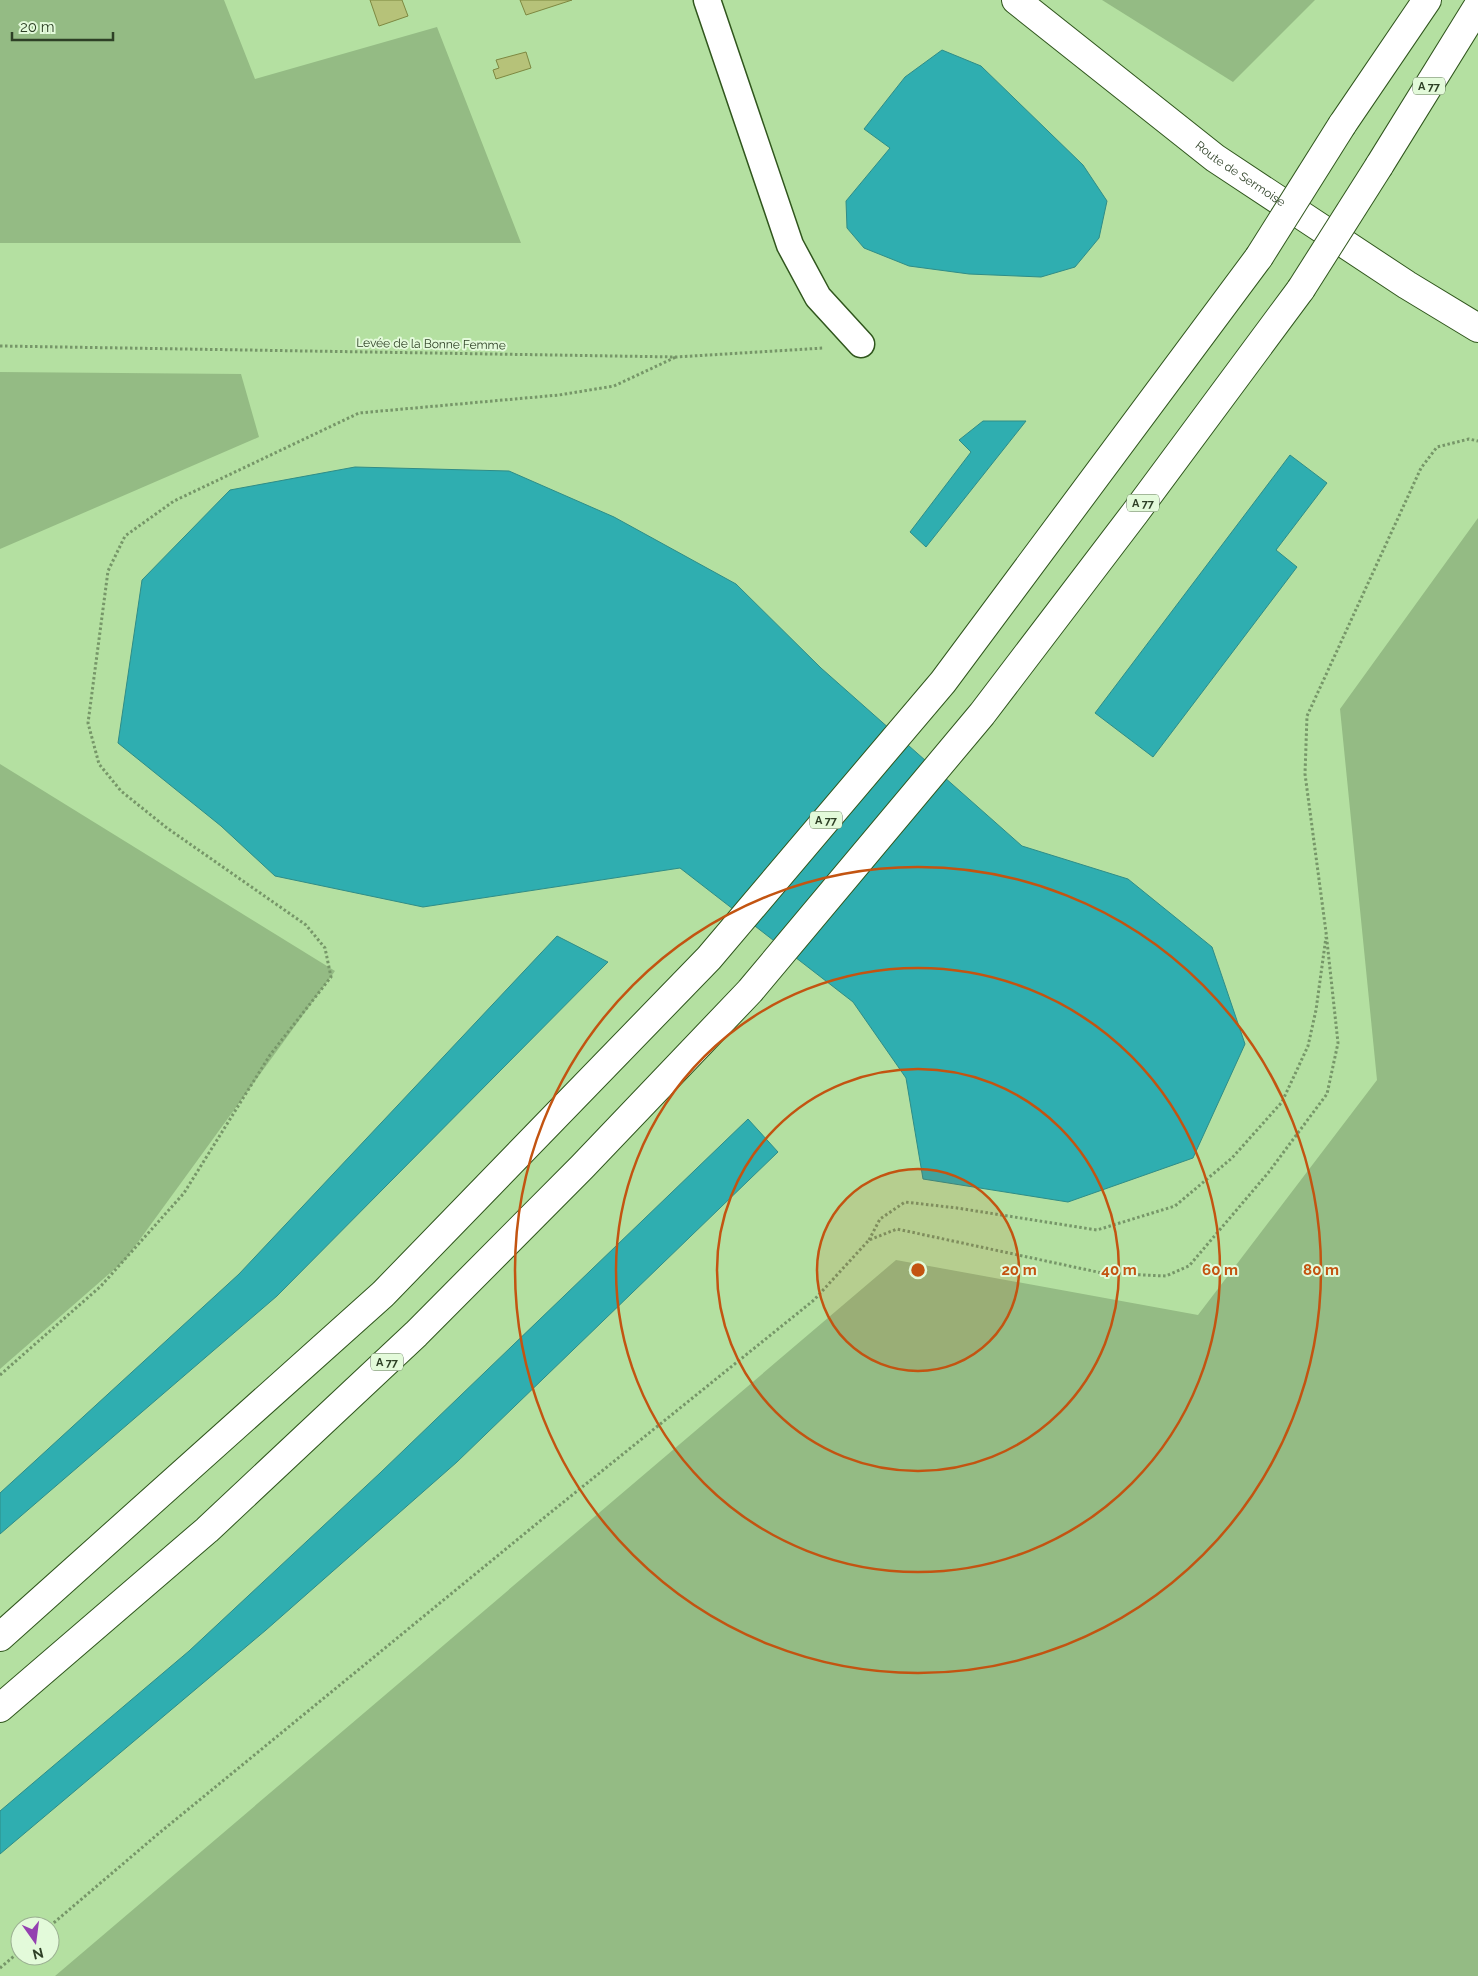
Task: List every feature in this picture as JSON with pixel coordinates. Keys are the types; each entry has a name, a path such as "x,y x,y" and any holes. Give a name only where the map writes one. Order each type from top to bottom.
{"main road":[{"name":"Route de Sermoise","path":"1016,0 1215,158 1407,285 1478,328"},
{"name":"A 77","path":"0,1637 384,1294 709,958 943,682 1259,256 1342,125 1426,0"},
{"name":"A 77","path":"0,1708 207,1530 416,1334 582,1167 750,991 982,714 1135,513 1301,289 1478,6"}],"street":[{"path":"708,0 790,245 818,297 861,344"}],"path":[{"name":"Levée de la Bonne Femme","path":"0,346 676,357 773,352 861,344"},
{"path":"0,1375 101,1286 184,1193 270,1055 331,977 325,948 306,924 167,828 120,791 99,764 88,724 108,571 125,536 174,501 310,438 359,413 559,395 614,386 676,357"},
{"path":"868,1240 897,1229 1102,1273 1166,1276 1189,1266 1268,1174 1327,1094 1338,1043 1326,932 1305,774 1307,716 1421,468 1437,447 1469,439 1478,441"},
{"path":"60,1917 158,1834 540,1521 814,1300 868,1240 880,1219 905,1202 957,1208 1097,1230 1175,1206 1232,1158 1282,1102 1308,1046 1316,1010 1326,932"},
{"path":"0,1968 10,1960"}],"green space":[{"path":"0,0 224,0 255,79 437,27 521,243 0,243"},
{"path":"1102,0 1315,0 1233,82"},
{"path":"0,372 241,374 259,437 0,549"},
{"path":"1478,518 1478,1976 55,1976 896,1260 1198,1315 1377,1080 1340,709"},
{"path":"0,764 335,971 125,1260 0,1369"}],"water":[{"path":"942,50 981,66 1083,165 1107,201 1099,238 1075,267 1041,277 969,274 909,266 864,248 847,228 846,201 890,148 864,129 905,77"},
{"path":"983,421 1026,421 926,547 910,532 971,452 959,440"},
{"path":"1290,455 1327,483 1276,550 1297,567 1153,757 1095,713"},
{"path":"355,467 509,471 614,517 736,584 821,668 1022,846 1128,879 1212,947 1245,1044 1193,1158 1068,1202 923,1179 906,1078 853,1002 680,868 423,907 275,876 221,826 118,743 142,580 230,490"},
{"path":"557,936 608,962 277,1296 0,1534 0,1493 239,1274"},
{"path":"748,1119 778,1152 457,1462 266,1630 0,1854 0,1811 189,1651 380,1473"}],"building":[{"path":"370,0 402,0 408,16 379,26"},
{"path":"520,0 572,0 526,15"},
{"path":"526,52 531,68 496,79 493,70 499,68 496,60"}]}
